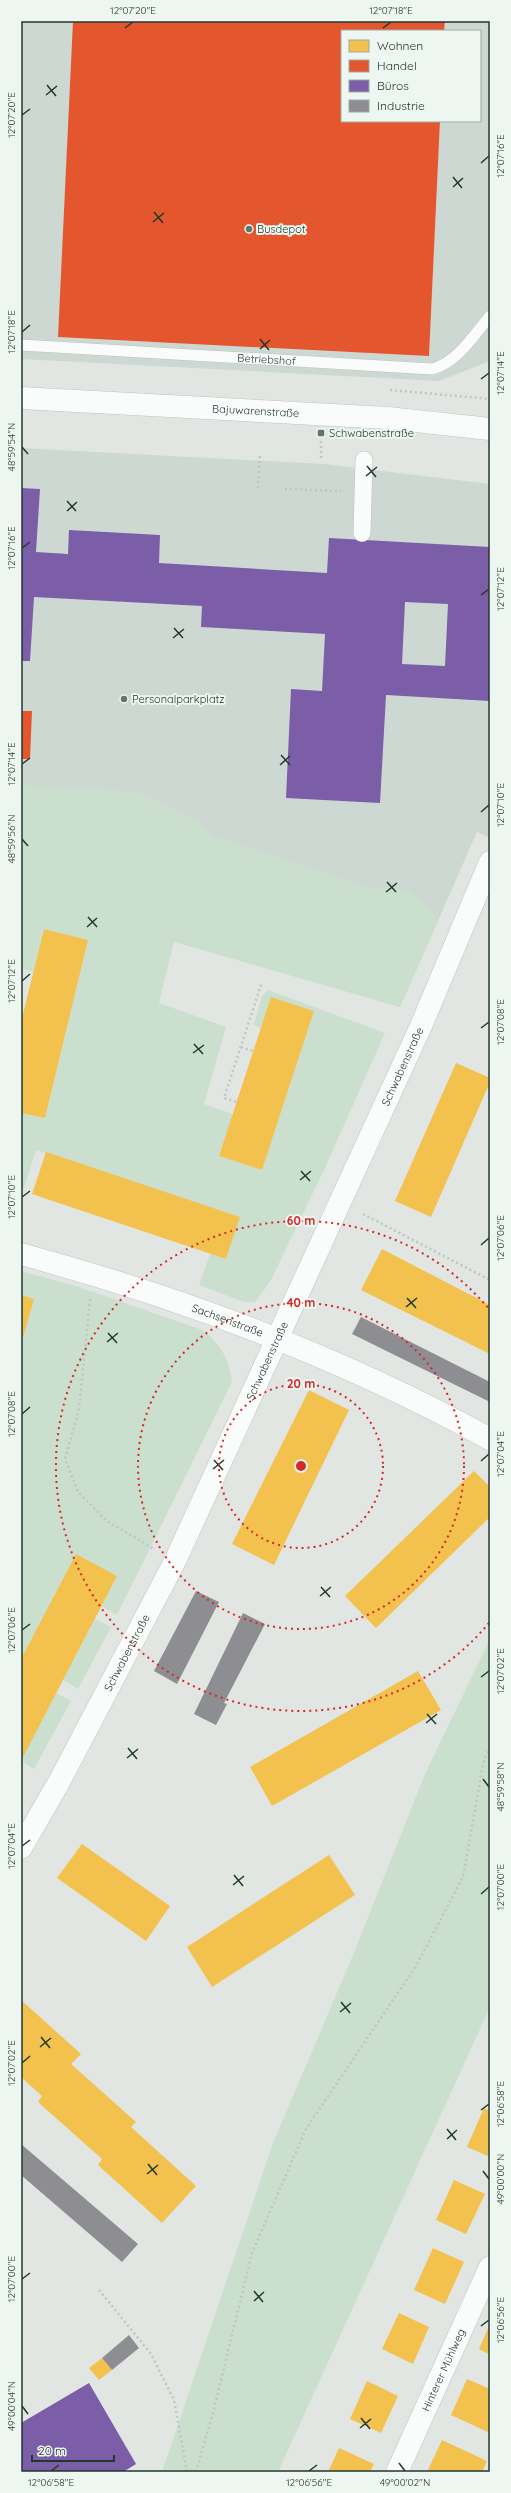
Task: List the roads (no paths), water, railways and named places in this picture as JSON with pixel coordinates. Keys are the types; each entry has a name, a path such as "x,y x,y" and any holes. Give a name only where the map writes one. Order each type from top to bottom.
{"street":[{"name":"Bajuwarenstraße","path":"21,398 388,418 490,429"},
{"path":"362,533 364,460"},
{"name":"Schwabenstraße","path":"21,1848 59,1782 175,1561 421,1026 490,862"},
{"name":"Sachsenstraße","path":"21,1254 92,1273 186,1304 278,1339 381,1384 490,1439"},
{"name":"Hinterer Mühlweg","path":"397,2472 490,2267"}],"lane":[{"name":"Betriebshof","path":"21,345 432,369 445,365 456,356 490,316"}],"place":[{"name":"Busdepot","path":"249,229"},
{"name":"Schwabenstraße","path":"321,433"},
{"name":"Personalparkplatz","path":"124,699"}]}
